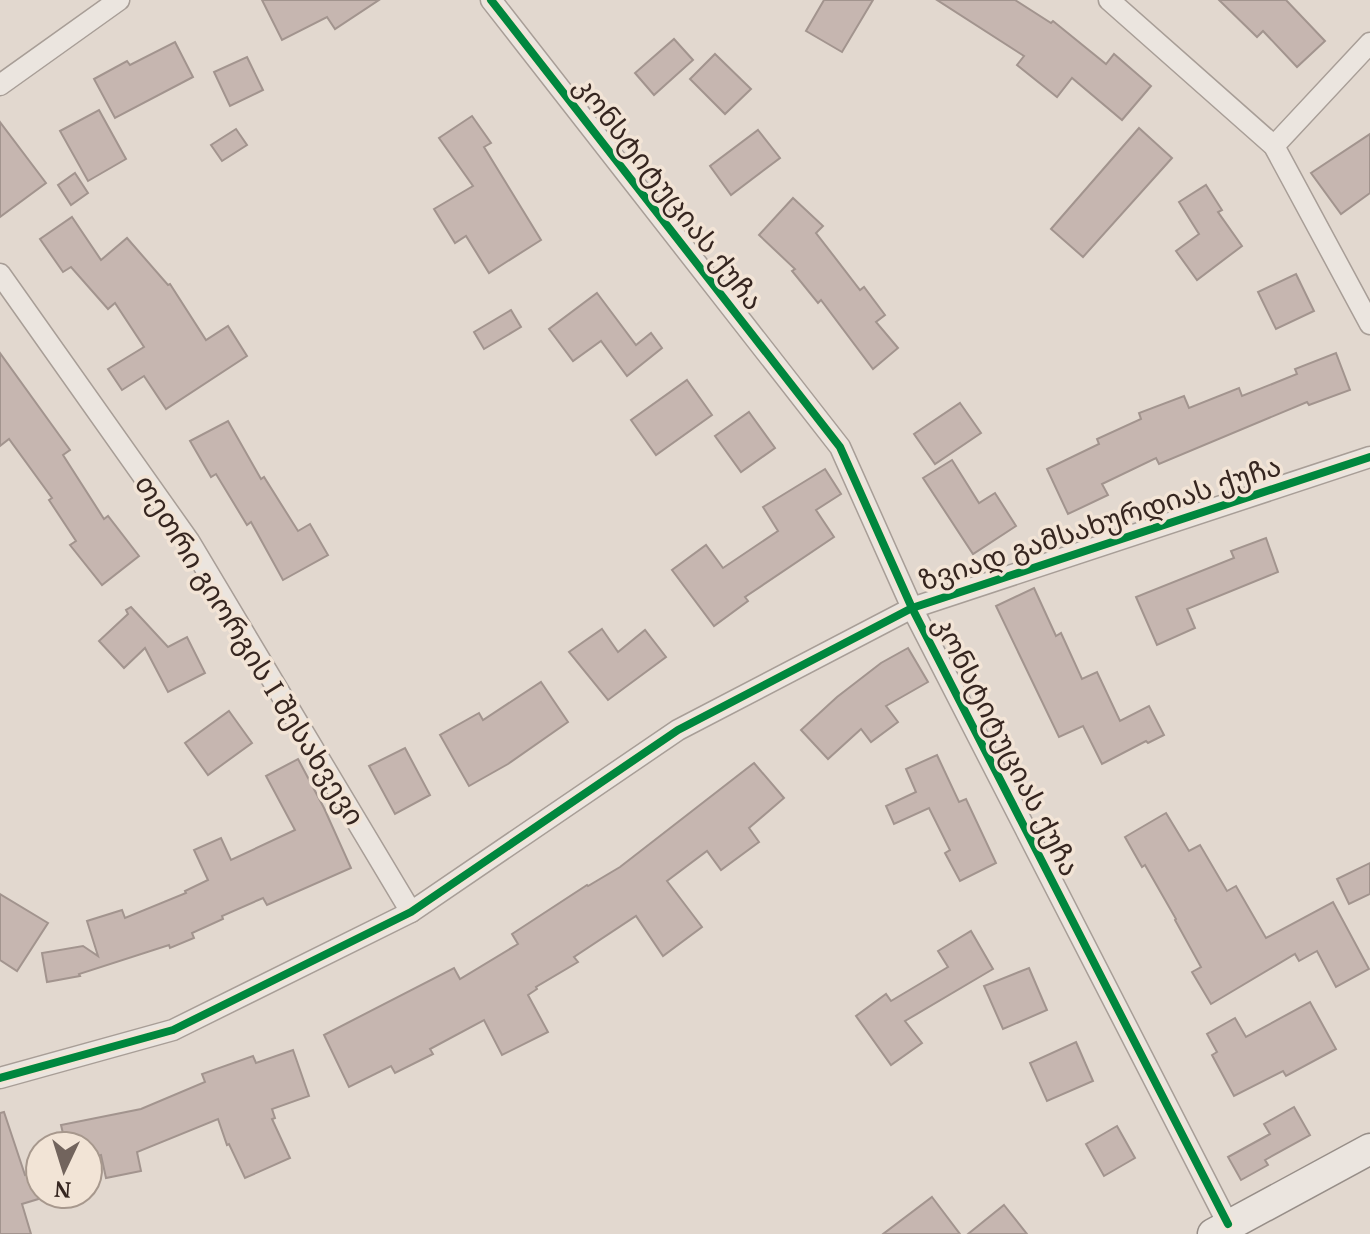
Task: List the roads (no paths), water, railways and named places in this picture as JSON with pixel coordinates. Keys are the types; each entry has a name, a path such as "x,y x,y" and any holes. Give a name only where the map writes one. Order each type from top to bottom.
{"main road":[{"path":"1220,1229 1370,1149"}],"street":[{"path":"0,85 119,0"},
{"name":"კონსტიტუციას ქუჩა","path":"491,0 840,447 912,608 1220,1229"},
{"path":"1109,0 1274,146 1370,324"},
{"path":"1274,146 1370,43"},
{"name":"თეთრი გიორგის I შესახვევი","path":"0,274 189,541 411,912"},
{"name":"ზვიად გამსახურდიას ქუჩა","path":"0,1078 173,1030 411,912 678,730 912,608 1370,457"}]}
